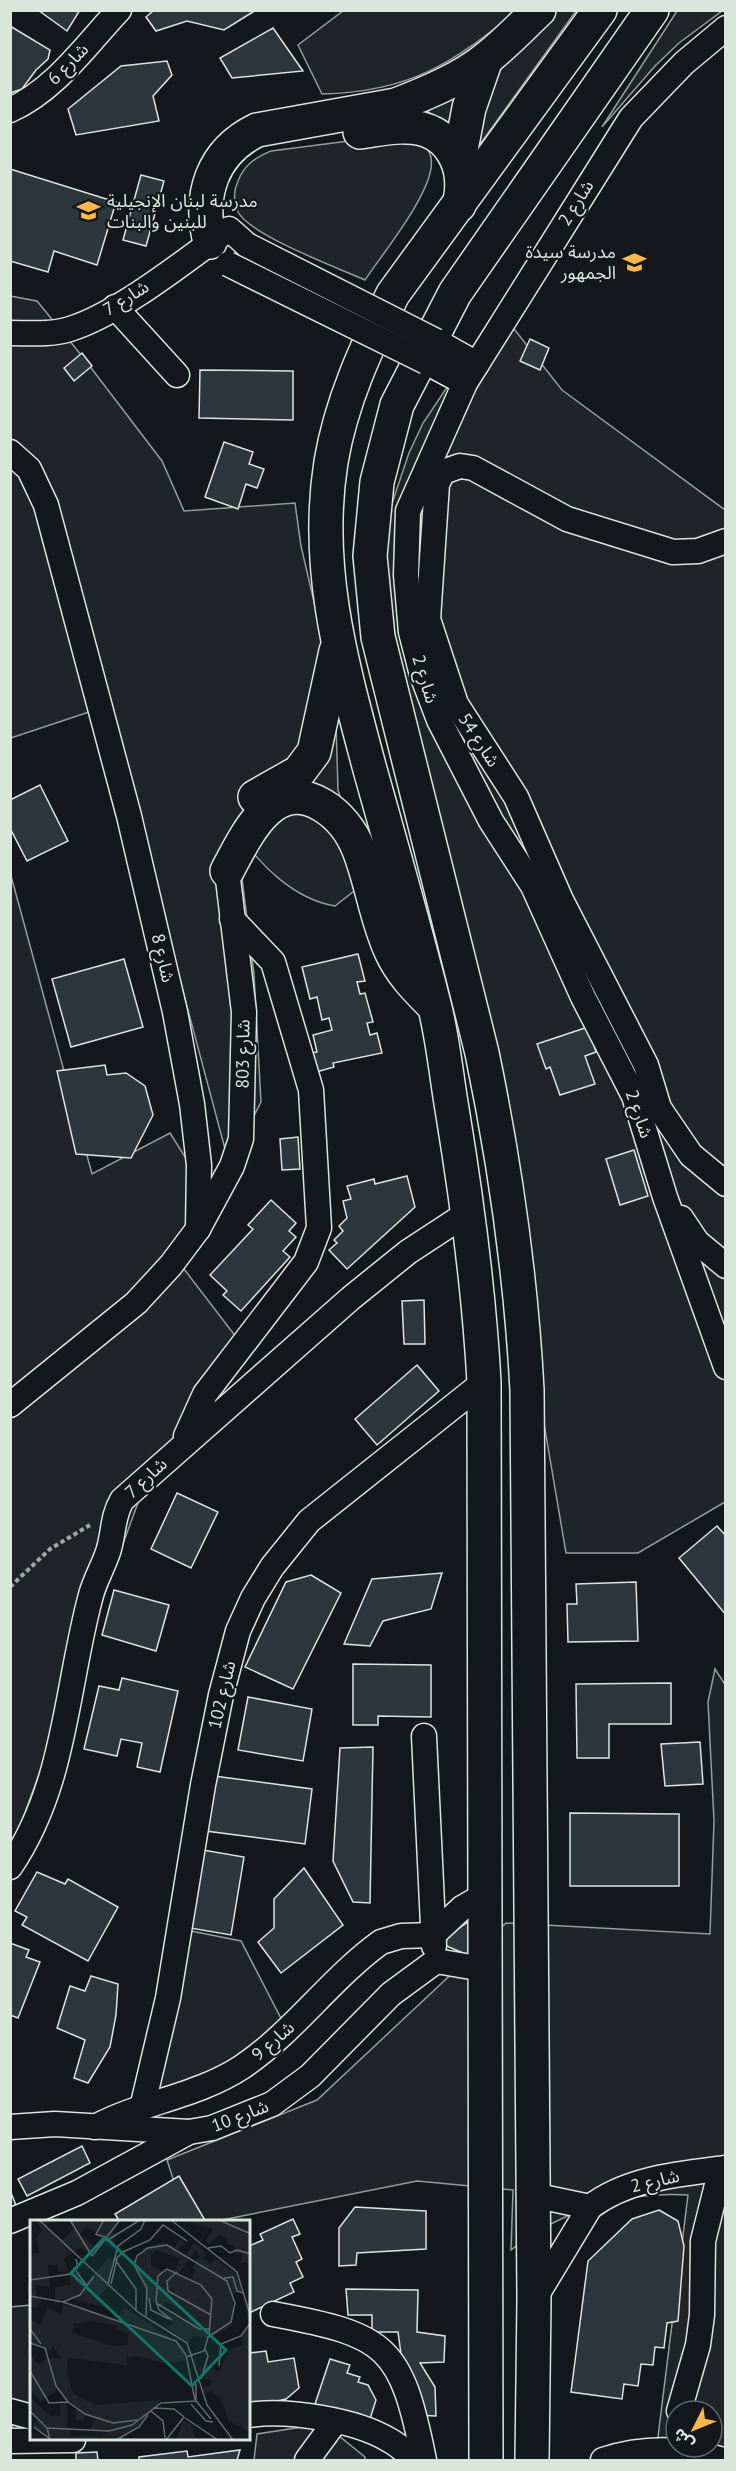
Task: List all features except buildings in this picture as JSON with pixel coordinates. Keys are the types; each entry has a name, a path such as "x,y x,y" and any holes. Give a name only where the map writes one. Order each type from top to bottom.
{"highway":[{"path":"228,245 205,212 210,180 216,165 242,137 257,130 396,105 445,84 486,58 539,10"},
{"path":"486,2460 483,1969 484,1382 469,1212 435,1008 337,643 328,597 326,545 331,462 340,424 367,345 393,294 600,10"},
{"path":"532,2460 534,2299 525,1339 506,1175 495,1115 482,1053 378,637 370,547 377,482 398,405 455,293 652,11"},
{"path":"459,205 463,181 459,160 469,108 486,58"},
{"path":"228,245 224,205 228,182 243,161 268,146 408,127 440,138 459,160"},
{"path":"227,871 230,832 244,808 268,788 299,772 314,752 337,643"},
{"path":"227,871 250,829 272,806 284,800 305,798 330,810 339,818 358,848 380,921 402,972 435,1008"}],"street":[{"name":"شارع 6","path":"10,110 28,102 52,82 119,10"},
{"name":"شارع 2","path":"726,28 684,63 631,118 471,373 408,511 406,575 411,632 422,675 439,720 491,821 533,886 583,997 634,1096 665,1197 726,1368"},
{"path":"228,245 471,373"},
{"name":"شارع 7","path":"11,333 44,334 70,329 228,245"},
{"path":"115,307 177,375"},
{"name":"شارع 8","path":"10,452 29,469 46,506 129,816 175,1012 192,1104 199,1165 198,1229"},
{"name":"شارع 54","path":"726,541 698,551 674,552 567,519 473,468 460,466 443,472 437,484 428,619 456,704 516,797 561,900 646,1065 659,1108 691,1155 726,1184"},
{"name":"شارع 803","path":"198,1229 232,1166 241,1139 244,1012 241,969 232,919 227,871"},
{"path":"181,1446 205,1394 306,1262 319,1228 311,1090 273,962 232,919"},
{"path":"665,1197 698,1242 726,1266"},
{"name":"شارع 7","path":"10,1867 36,1822 58,1762 91,1594 108,1554 117,1509 131,1491 181,1446 408,1252 469,1212"},
{"path":"10,1405 136,1303 171,1265 198,1229"},
{"name":"شارع 102","path":"142,2108 168,1998 202,1785 221,1695 238,1631 253,1598 272,1567 309,1521 484,1382"},
{"path":"424,1736 436,1960 483,1969"},
{"path":"433,1935 462,1908 483,1896"},
{"name":"شارع 9","path":"95,2127 113,2118 190,2092 243,2066 268,2047 381,1942 401,1936 433,1935"},
{"name":"شارع 10","path":"10,2221 77,2193 189,2133 243,2117 285,2096 310,2076 391,1994 436,1960"},
{"path":"10,2127 55,2124 189,2133"},
{"path":"682,2399 698,2345 702,2315 703,2241 723,2169"},
{"name":"شارع 2","path":"534,2299 590,2207 606,2196 634,2184 723,2169"},
{"path":"533,2195 590,2207"},
{"path":"273,2314 348,2330 365,2337 390,2357 399,2372 417,2427 424,2460"},
{"path":"10,2411 30,2417"},
{"path":"250,2415 284,2412 335,2422 388,2439 415,2460"},
{"path":"307,2460 335,2422"},
{"path":"10,2441 30,2440"},
{"path":"603,2460 623,2453 664,2449"}],"path":[{"path":"10,1587 50,1549 117,1509"}],"shaded area":[{"path":"343,11 517,11 471,46 428,72 380,88 322,94 298,45"},
{"path":"552,11 576,11 470,158 488,82"},
{"path":"677,11 722,11 679,43 655,66 602,127"},
{"path":"467,82 456,133 420,105"},
{"path":"411,133 428,150 431,158 431,171 426,186 407,220 365,280 259,231 238,212 234,200 236,185 251,162 266,153"},
{"path":"10,296 37,301 82,356 162,461 184,511 295,503 301,546 322,636 336,724 338,790 364,871 354,891 335,906 320,902 291,888 278,878 255,855 236,830 254,974 261,1102 229,1164 107,706 11,738"},
{"path":"507,320 562,390 725,510 725,1502 638,1553 566,1553 490,1106 380,645 388,515 409,453 423,423 460,368"},
{"path":"10,872 92,1174 170,1133 208,1193 184,1269 246,1350 139,1500 11,1851"},
{"path":"715,1669 726,1686 725,2460 720,2459 724,2459 724,2399 664,2399 664,2447 657,2445 688,2195 640,2196 594,2206 551,2224 511,2250 513,2190 417,2181 222,2220 186,2220 167,2160 317,2100 506,1923 710,1934 714,1821 708,1702"},
{"path":"186,1930 241,1941 286,2028 230,2064 144,2100"},
{"path":"30,2305 30,2416 19,2413 11,2430 10,2307"},
{"path":"309,2426 339,2436 365,2457 365,2460 254,2460 257,2434"}],"place":[{"name":"مدرسة لبنان الإنجيلية للبنين والبنات","path":"89,211"},
{"name":"مدرسة سيدة الجمهور","path":"634,262"}]}
